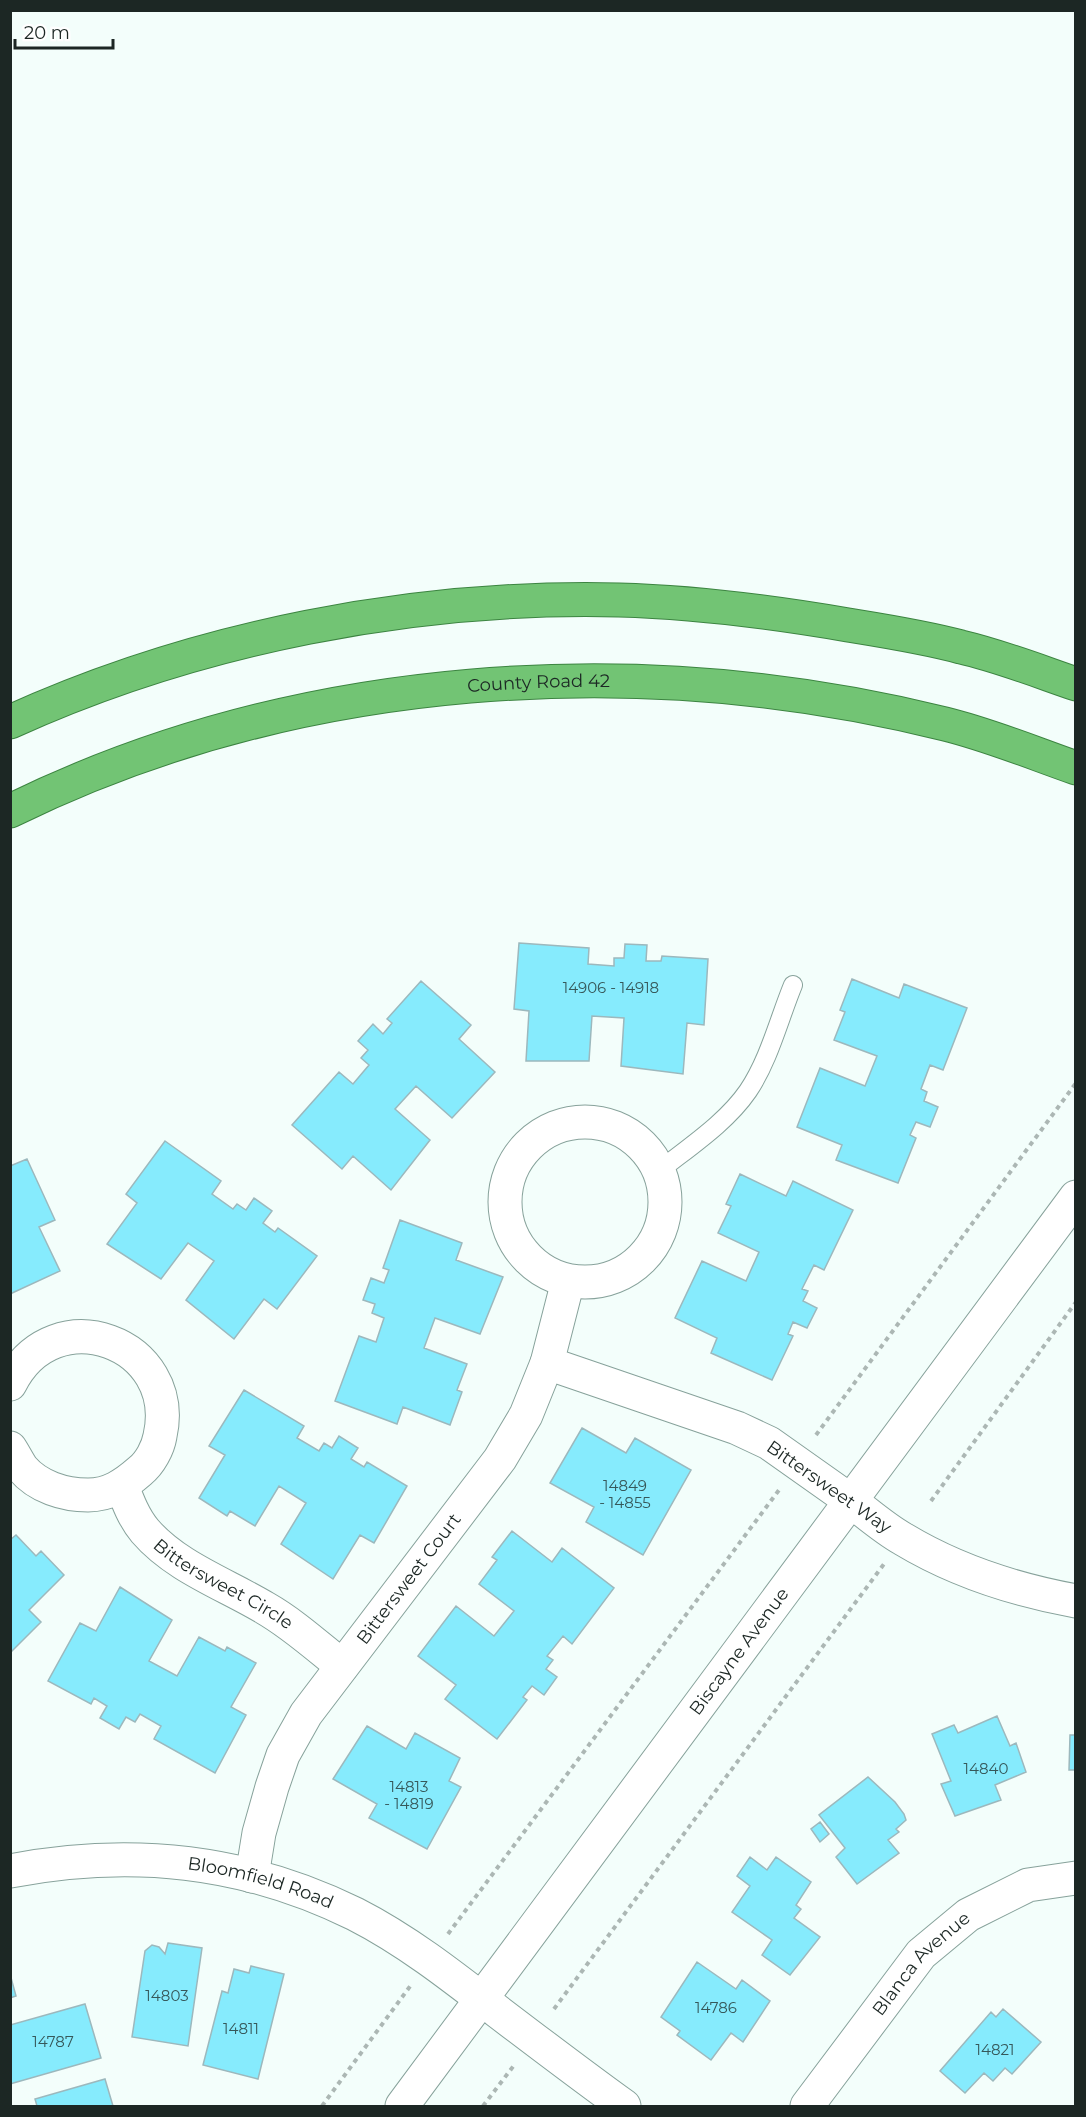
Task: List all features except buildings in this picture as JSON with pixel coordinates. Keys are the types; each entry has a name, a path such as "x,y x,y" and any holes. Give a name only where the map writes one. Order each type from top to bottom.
{"highway":[{"path":"10,722 88,689 230,645 299,629 445,607 533,602 619,600 722,607 812,619 961,647 1076,684"},
{"name":"County Road 42","path":"10,811 84,778 153,752 223,731 364,699 512,682 656,681 727,686 801,696 948,724 1076,768"}],"street":[{"path":"574,1121 602,1122 628,1133 649,1152 659,1171 666,1205 660,1233 645,1256 623,1274 596,1282 568,1281 542,1270 535,1264 521,1251 508,1226 504,1199 509,1171 524,1147 547,1130 574,1121"},
{"name":"Biscayne Avenue","path":"402,2106 1076,1197"},
{"name":"Bittersweet Court","path":"252,1876 260,1833 283,1755 306,1714 500,1459 526,1415 547,1363 568,1281"},
{"path":"10,1384 18,1369 37,1350 60,1339 89,1336 116,1343 146,1366 162,1398 164,1422 159,1444 146,1467 122,1486 98,1495 70,1495 45,1486 22,1468 10,1448"},
{"name":"Bittersweet Way","path":"547,1363 737,1428 768,1443 902,1539 966,1570 1047,1596 1076,1601"},
{"name":"Bittersweet Circle","path":"122,1486 130,1509 145,1531 167,1552 266,1609 301,1632 342,1666"},
{"name":"Bloomfield Road","path":"10,1871 88,1859 141,1859 195,1864 278,1882 356,1915 429,1960 624,2106"},
{"name":"Blanca Avenue","path":"807,2106 921,1954 968,1915 1028,1885 1076,1878"}],"lane":[{"path":"659,1171 729,1114 747,1092 758,1072 793,985"}],"path":[{"path":"816,1435 1076,1083"},
{"path":"931,1501 1076,1302"},
{"path":"446,1938 779,1490"},
{"path":"554,2009 887,1560"},
{"path":"322,2106 417,1977"},
{"path":"483,2106 522,2056"}]}
